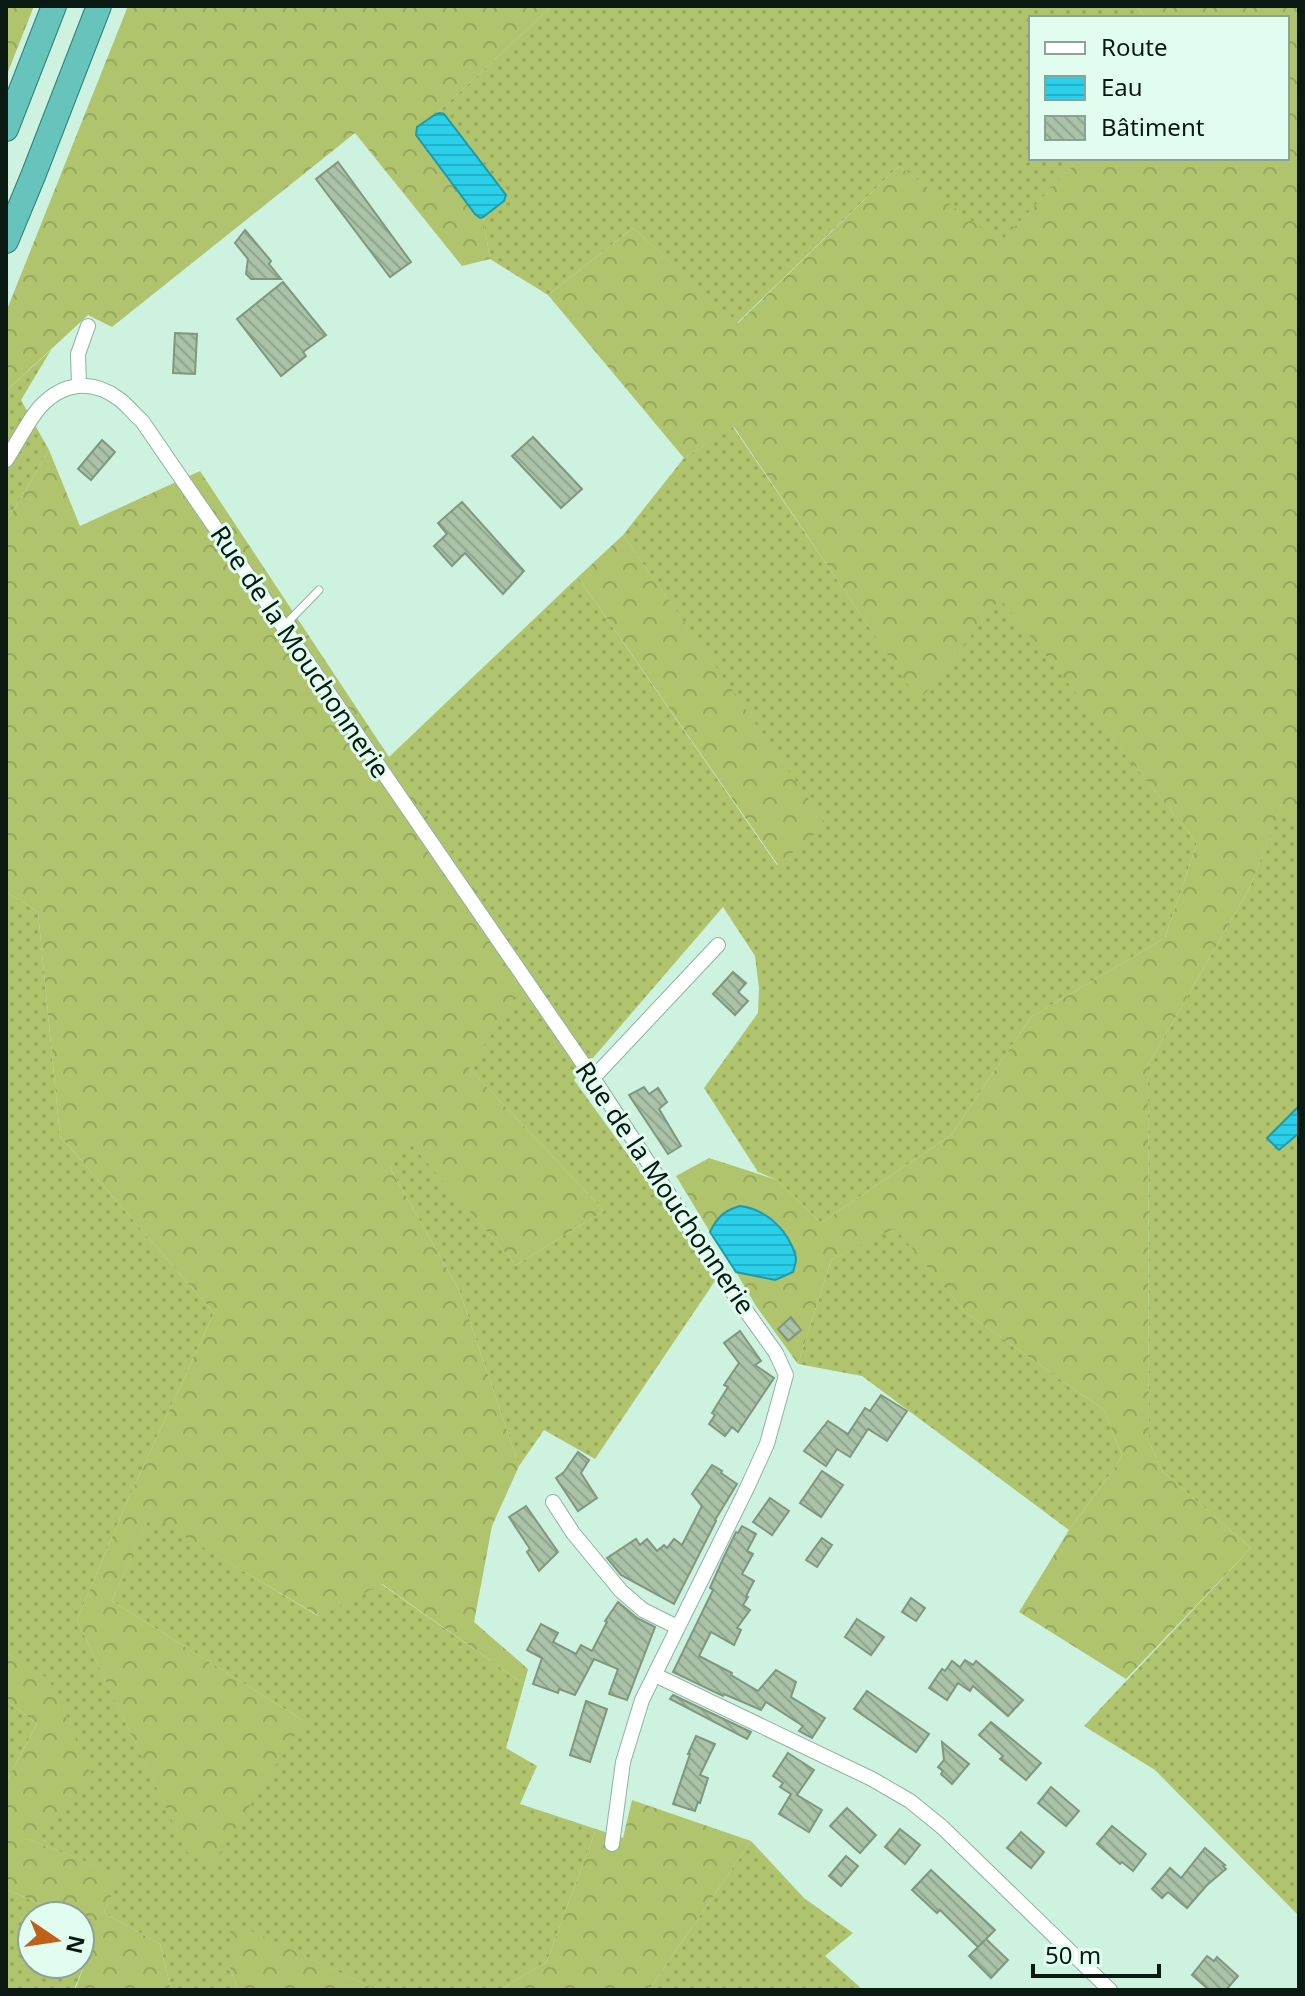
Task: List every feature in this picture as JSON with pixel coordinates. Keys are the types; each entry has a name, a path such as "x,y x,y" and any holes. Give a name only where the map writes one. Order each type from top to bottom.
{"highway":[{"path":"6,129 54,6"},
{"path":"6,241 99,6"}],"street":[{"path":"6,460 40,407 62,390 79,384 78,354 88,326"},
{"name":"Rue de la Mouchonnerie","path":"79,384 95,387 117,398 142,421 593,1078 702,1249 776,1353 786,1375 767,1444 642,1700 623,1762 612,1844"},
{"path":"593,1078 718,945"},
{"path":"553,1502 573,1533 621,1591 643,1610 677,1627"},
{"path":"655,1675 872,1779 910,1801 942,1827 1110,1990"}],"lane":[{"path":"283,627 319,590"}],"green space":[{"path":"6,6 34,6 6,77"},
{"path":"128,6 552,6 436,114 417,127 417,135 475,214 483,217 490,259 462,266 355,133 112,327 88,315 6,391 6,312"},
{"path":"552,6 1136,6 1144,16 1029,16 1029,160 1078,160 1000,243 899,166 737,323 633,228 548,295 490,259 483,217 504,201 506,195 436,114"},
{"path":"1136,6 1299,6 1299,820 1281,806 1250,887 1148,1065 1149,1442 1163,1472 1251,1548 1126,1679 1019,1612 1069,1530 1122,1455 1104,1410 965,1312 895,1228 831,1260 798,1364 756,1306 736,1272 775,1280 779,1225 760,1211 742,1207 724,1214 710,1232 676,1176 709,1158 777,1180 821,1223 951,1135 1031,1017 1165,938 1197,843 1000,599 919,701 734,427 684,458 548,295 633,228 738,323 899,166 1000,242 1078,160 1289,160 1289,16 1144,16"},
{"path":"51,350 21,400 49,450 6,523 6,391"},
{"path":"733,427 919,700 1000,598 1197,843 1165,938 1031,1017 951,1135 821,1223 777,1180 758,1172 704,1088 758,1013 755,956 723,907 574,1080 717,1278 595,1459 544,1430 519,1466 460,1292 390,1168 410,1142 516,1265 604,1211 469,1068 389,757 578,577 777,865 825,824 623,535 684,458"},
{"path":"49,450 80,526 200,471 531,976 469,1068 604,1211 516,1265 410,1143 390,1168 460,1292 519,1466 492,1526 474,1622 528,1669 524,1684 382,1584 319,1616 150,1516 112,1601 304,1721 212,1865 187,1852 77,1620 127,1502 214,1313 60,1136 38,912 6,892 6,523"},
{"path":"623,535 826,824 778,865 578,577"},
{"path":"1281,805 1299,820 1299,1916 1155,1770 1084,1726 1251,1548 1163,1472 1149,1442 1148,1065 1250,887"},
{"path":"6,892 38,912 60,1136 214,1313 127,1502 77,1620 187,1851 304,1721 112,1601 150,1515 318,1616 381,1584 524,1684 506,1748 537,1766 520,1804 596,1829 547,1961 500,1990 377,1990 230,1922 230,1968 238,1990 171,1990 160,1944 104,1913 119,1875 28,1839 49,1680 6,1653"},
{"path":"895,1227 965,1312 1104,1410 1122,1455 1069,1530 862,1376 798,1364 831,1260"},
{"path":"6,1653 49,1679 93,1779 28,1839 120,1875 104,1913 160,1944 171,1990 75,1990 79,1980 96,1980 96,1900 31,1900 6,1889 6,1782 37,1724 6,1700"},
{"path":"6,1700 37,1724 6,1782"},
{"path":"632,1800 751,1841 649,1990 500,1990 547,1961 596,1829 623,1838"},
{"path":"751,1841 804,1898 853,1933 825,1956 863,1990 649,1990"},
{"path":"6,1889 31,1900 16,1900 16,1980 78,1980 74,1990 6,1990"},
{"path":"230,1921 377,1990 238,1990 230,1968"}],"water":[{"path":"440,113 444,114 506,195 504,201 483,217 475,214 416,135 417,127"},
{"path":"1299,1106 1299,1133 1279,1150 1267,1138"},
{"path":"740,1206 764,1214 783,1231 796,1256 793,1272 775,1280 736,1272 710,1232 722,1215"}],"building":[{"path":"338,162 411,262 390,277 316,179"},
{"path":"245,230 271,261 269,264 281,279 251,279 246,274 248,259 235,243"},
{"path":"283,282 326,335 303,352 306,356 281,376 237,319"},
{"path":"175,333 197,334 195,374 173,373"},
{"path":"533,437 582,489 561,508 512,456"},
{"path":"102,440 115,452 91,480 78,469"},
{"path":"462,502 524,571 503,594 465,553 452,566 434,546 447,534 438,523"},
{"path":"733,972 746,983 738,992 748,1001 735,1015 713,994"},
{"path":"644,1087 649,1094 658,1088 667,1102 659,1109 681,1146 668,1154 629,1095"},
{"path":"791,1317 801,1330 788,1341 778,1329"},
{"path":"740,1331 761,1361 755,1365 774,1378 738,1432 732,1427 725,1436 709,1424 728,1387 724,1385 739,1363 724,1343"},
{"path":"881,1395 907,1411 887,1441 868,1429 850,1457 837,1449 826,1466 804,1451 828,1421 848,1434 865,1408 870,1411"},
{"path":"578,1452 589,1460 581,1473 597,1498 578,1511 556,1478"},
{"path":"712,1465 737,1484 715,1520 674,1604 621,1575 607,1558 636,1539 640,1545 647,1539 657,1551 664,1545 667,1548 674,1539 682,1545 702,1506 692,1494"},
{"path":"822,1471 843,1485 821,1517 800,1503"},
{"path":"770,1498 789,1511 772,1535 753,1522"},
{"path":"526,1506 558,1552 539,1571 527,1552 530,1549 509,1517"},
{"path":"742,1526 756,1534 747,1551 753,1554 742,1574 754,1581 743,1605 750,1610 737,1628 741,1630 734,1645 711,1632 699,1656 758,1691 776,1670 796,1682 791,1697 825,1718 812,1738 799,1731 803,1726 766,1702 761,1710 673,1672 713,1590 710,1588 722,1561"},
{"path":"822,1538 832,1545 817,1567 806,1560"},
{"path":"911,1598 925,1608 916,1621 902,1612"},
{"path":"618,1602 637,1618 655,1627 627,1700 609,1694 618,1669 594,1659 575,1695 533,1684 542,1658 527,1650 541,1624 558,1633 553,1642 576,1654 581,1645 592,1651 605,1621"},
{"path":"857,1619 884,1637 871,1655 845,1637"},
{"path":"965,1660 973,1665 976,1661 1023,1700 1008,1716 973,1686 970,1691 958,1683 947,1700 929,1688 942,1669 945,1671 952,1661 960,1667"},
{"path":"867,1691 929,1734 916,1752 854,1709"},
{"path":"673,1695 751,1732 747,1739 670,1699"},
{"path":"586,1701 607,1709 590,1762 570,1755"},
{"path":"991,1722 1041,1763 1026,1780 1000,1759 1003,1756 979,1735"},
{"path":"696,1736 715,1744 700,1775 708,1778 695,1811 673,1804"},
{"path":"942,1742 969,1764 952,1784 938,1767 944,1760"},
{"path":"788,1753 814,1770 797,1795 822,1810 809,1832 779,1814 791,1794 780,1787 783,1783 773,1776"},
{"path":"1051,1787 1079,1811 1066,1826 1038,1803"},
{"path":"847,1808 876,1835 860,1853 830,1826"},
{"path":"1112,1826 1146,1854 1133,1871 1097,1844"},
{"path":"900,1829 920,1845 905,1864 885,1847"},
{"path":"1021,1832 1044,1852 1031,1868 1007,1848"},
{"path":"1205,1848 1226,1869 1187,1908 1168,1892 1162,1898 1152,1889 1170,1868 1181,1878"},
{"path":"846,1856 858,1866 841,1886 829,1876"},
{"path":"931,1870 995,1930 986,1939 1008,1960 991,1978 969,1956 978,1947 940,1910 937,1913 912,1890"},
{"path":"1207,1956 1214,1961 1217,1957 1238,1976 1226,1990 1209,1990 1192,1975"}]}
